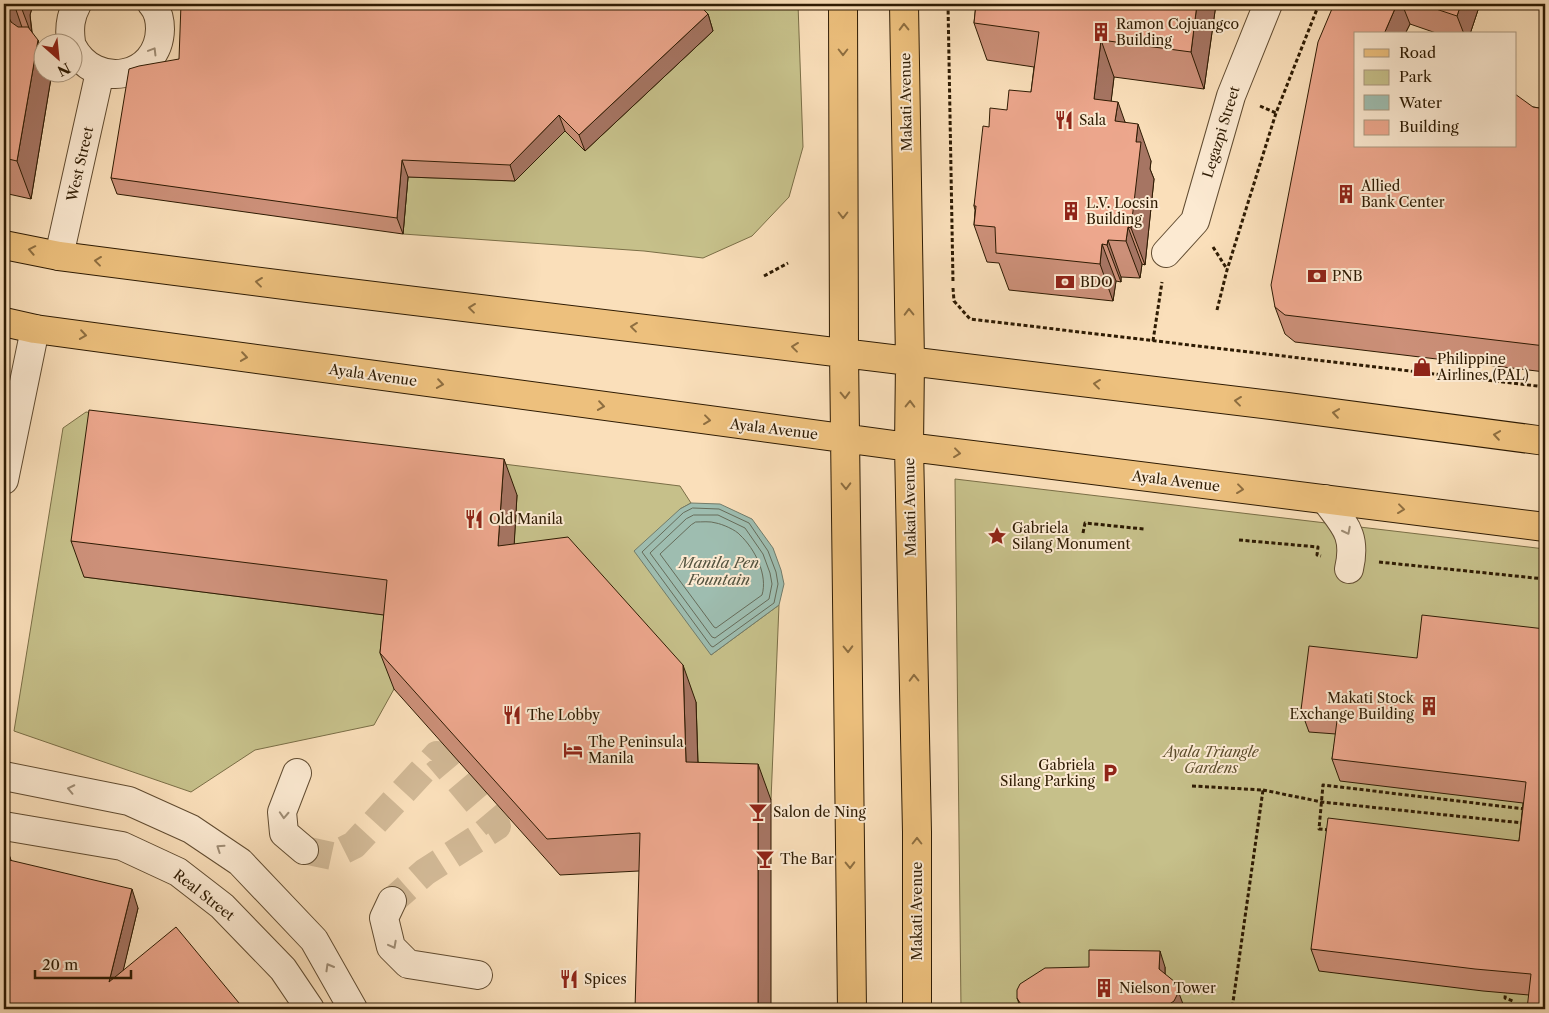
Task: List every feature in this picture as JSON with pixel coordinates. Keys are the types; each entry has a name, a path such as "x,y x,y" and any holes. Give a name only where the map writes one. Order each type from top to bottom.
{"main road":[{"path":"843,4 844,352 852,1009"},
{"name":"Makati Avenue","path":"904,4 910,361 909,447 918,832 917,1009"},
{"path":"4,245 59,256 317,290 844,352 1545,441"},
{"name":"Ayala Avenue","path":"4,322 35,329 909,447 1545,526"}],"street":[{"path":"70,32 72,14 77,4"},
{"path":"82,61 87,66 100,72 116,75 130,72 144,64 154,52 160,38 160,22 152,4"},
{"name":"Legazpi Street","path":"1166,254 1195,221 1231,96 1268,4"},
{"name":"West Street","path":"59,256 100,72"},
{"path":"4,480 35,329"},
{"path":"1325,499 1350,532 1352,544 1350,564"},
{"path":"297,773 282,812 284,833 304,850"},
{"path":"4,776 129,801 200,834 240,862 314,940 353,1009"},
{"name":"Real Street","path":"4,826 122,846 178,872 222,906 283,969 310,1009"},
{"path":"392,900 384,918 391,947 408,964 478,975"}],"path":[{"path":"948,4 952,282"},
{"path":"1217,310 1230,260 1276,113 1319,4"},
{"path":"1153,341 1166,254"},
{"path":"764,276 788,263"},
{"path":"953,288 954,301 970,319 1545,387"},
{"path":"1082,533 1085,523 1144,529"},
{"path":"1239,540 1318,547 1316,555 1350,564 1545,579"},
{"path":"1338,832 1319,829 1324,785 1526,809 1524,832"},
{"path":"1192,786 1263,790 1322,802 1525,824"},
{"path":"1232,1009 1263,790"},
{"path":"1506,983 1505,998 1513,1001 1513,1009"}],"green space":[{"path":"695,4 798,4 803,147 789,197 752,236 703,258 644,251 403,234 408,177 515,181 565,131 585,151"},
{"path":"86,412 680,486 691,503 680,509 711,655 779,605 771,800 699,799 582,574 84,577 400,617 394,689 374,725 255,750 191,792 14,731 63,428"},
{"name":"Ayala Triangle Gardens","path":"955,479 1545,549 1545,1009 961,1009"}],"water":[{"name":"Manila Pen Fountain","path":"691,503 720,504 752,519 773,548 784,584 779,605 711,655 634,551 680,509"}],"building":[{"path":"4,4 11,4 8,16 11,22 18,27 28,27 32,32 32,75 17,161 4,158"},
{"path":"181,4 698,4 708,14 579,135 559,115 510,165 402,160 397,218 111,178 129,69 179,59"},
{"path":"976,4 1197,4 1191,52 1101,40 1094,99 1118,102 1115,121 1138,124 1136,142 1141,142 1131,228 1128,227 1126,241 1108,240 1107,245 1102,244 1100,264 996,253 995,227 974,225 976,206 974,206 983,126 989,127 990,108 1007,110 1009,90 1031,92 1039,32 974,23"},
{"path":"1334,4 1397,4 1385,32 1354,32 1354,148 1516,148 1516,95 1533,107 1545,109 1545,346 1285,315 1275,307 1271,285 1318,42"},
{"path":"1421,4 1461,4 1457,16"},
{"name":"The Peninsula Manila","path":"89,410 504,459 498,546 568,537 683,665 686,762 758,764 758,1009 635,1009 640,833 547,839 380,653 387,580 71,541"},
{"path":"1422,615 1545,629 1545,1009 1527,1009 1531,974 1311,949 1328,818 1519,841 1526,782 1332,759 1338,713 1301,710 1309,646 1417,658"},
{"path":"4,848 7,849 5,859 132,889 109,982 176,927 244,1009 20,1009 4,1005"},
{"name":"Nielson Tower","path":"1089,950 1160,951 1159,969 1175,982 1177,988 1177,995 1174,1001 1162,1009 1033,1009 1020,1003 1017,998 1017,990 1020,984 1045,968 1089,967"}],"tunnel":[{"path":"304,850 332,856 354,845 437,755 497,826 425,872 392,901"}],"place":[{"name":"Ramon Cojuangco Building","path":"1101,32"},
{"name":"Sala","path":"1064,120"},
{"name":"Allied Bank Center","path":"1346,194"},
{"name":"L.V. Locsin Building","path":"1071,211"},
{"name":"PNB","path":"1317,276"},
{"name":"BDO","path":"1065,282"},
{"name":"Philippine Airlines (PAL)","path":"1422,367"},
{"name":"Old Manila","path":"474,519"},
{"name":"Gabriela Silang Monument","path":"997,536"},
{"name":"Makati Stock Exchange Building","path":"1429,706"},
{"name":"The Lobby","path":"512,715"},
{"name":"The Peninsula Manila","path":"573,750"},
{"name":"Gabriela Silang Parking","path":"1110,773"},
{"name":"Salon de Ning","path":"758,812"},
{"name":"The Bar","path":"765,859"},
{"name":"Spices","path":"569,979"},
{"name":"Nielson Tower","path":"1104,988"}]}
